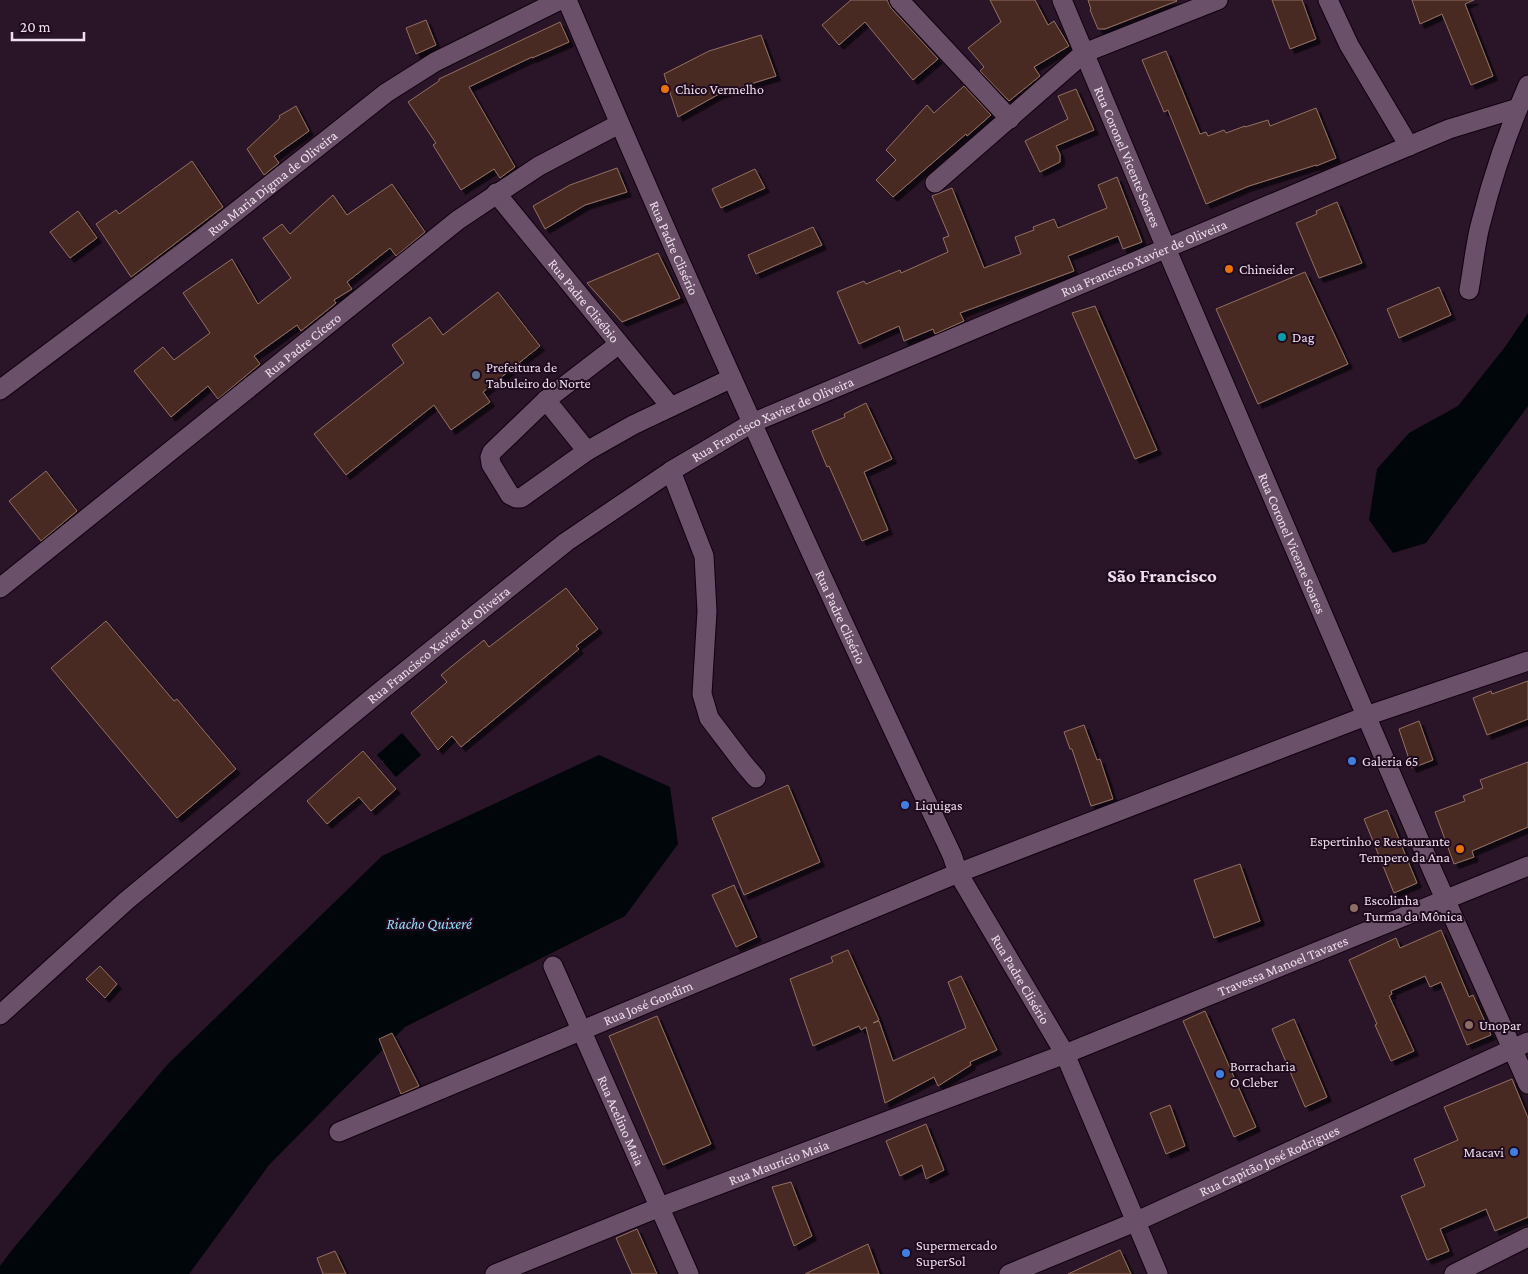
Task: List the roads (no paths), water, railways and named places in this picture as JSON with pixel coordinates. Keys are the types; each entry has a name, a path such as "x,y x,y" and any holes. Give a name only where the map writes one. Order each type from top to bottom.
{"street":[{"name":"Rua Maria Digma de Oliveira","path":"0,390 209,233 386,93 435,62 560,0"},
{"name":"Rua Padre Clisério","path":"567,0 619,124 752,423 878,699 952,855 958,874 1065,1054 1158,1274"},
{"path":"900,0 1010,119"},
{"name":"Rua Coronel Vicente Soares","path":"1062,0 1445,900 1520,1045 1528,1084"},
{"path":"934,183 1084,53 1218,0"},
{"path":"1328,0 1348,45 1409,146"},
{"path":"1469,290 1482,219 1494,176 1528,85"},
{"name":"Rua Francisco Xavier de Oliveira","path":"0,1015 126,901 385,688 566,542 671,471 752,423 1449,129 1518,108"},
{"name":"Rua Padre Cícero","path":"0,588 458,220 539,166 619,124"},
{"name":"Rua Padre Clisébio","path":"496,193 618,344 672,407"},
{"path":"618,344 546,400 492,452 490,457 491,464 510,495 521,498 587,451 633,425 732,378"},
{"path":"546,400 587,451"},
{"path":"671,471 704,556 707,611 702,694 709,718 756,778"},
{"name":"Rua José Gondim","path":"339,1132 958,874 1366,716 1528,661"},
{"name":"Travessa Manoel Tavares","path":"1065,1054 1528,866"},
{"name":"Rua Acelino Maia","path":"553,966 689,1274"},
{"name":"Rua Capitão José Rodrigues","path":"1009,1274 1135,1222 1520,1045"},
{"name":"Rua Maurício Maia","path":"494,1274 660,1207 1065,1054"},
{"path":"1454,1274 1528,1237"}],"water":[{"path":"1528,313 1528,406 1426,543 1393,553 1369,520 1377,469 1409,433 1458,406 1505,347"},
{"path":"402,733 421,755 396,777 377,755"},
{"name":"Riacho Quixeré","path":"599,755 670,787 678,844 625,916 405,1027 269,1165 189,1274 0,1274 0,1266 12,1250 167,1065 382,856"}],"place":[{"name":"Chico Vermelho","path":"665,89"},
{"name":"Chineider","path":"1229,269"},
{"name":"Dag","path":"1282,337"},
{"name":"Prefeitura de Tabuleiro do Norte","path":"476,375"},
{"name":"Galeria 65","path":"1352,761"},
{"name":"Liquigas","path":"905,805"},
{"name":"Espertinho e Restaurante Tempero da Ana","path":"1460,849"},
{"name":"Escolinha Turma da Mônica","path":"1354,908"},
{"name":"Unopar","path":"1469,1025"},
{"name":"Borracharia O Cleber","path":"1220,1074"},
{"name":"Macavi","path":"1514,1152"},
{"name":"Supermercado SuperSol","path":"906,1253"}],"district":[{"name":"São Francisco","path":"1162,575"}]}
